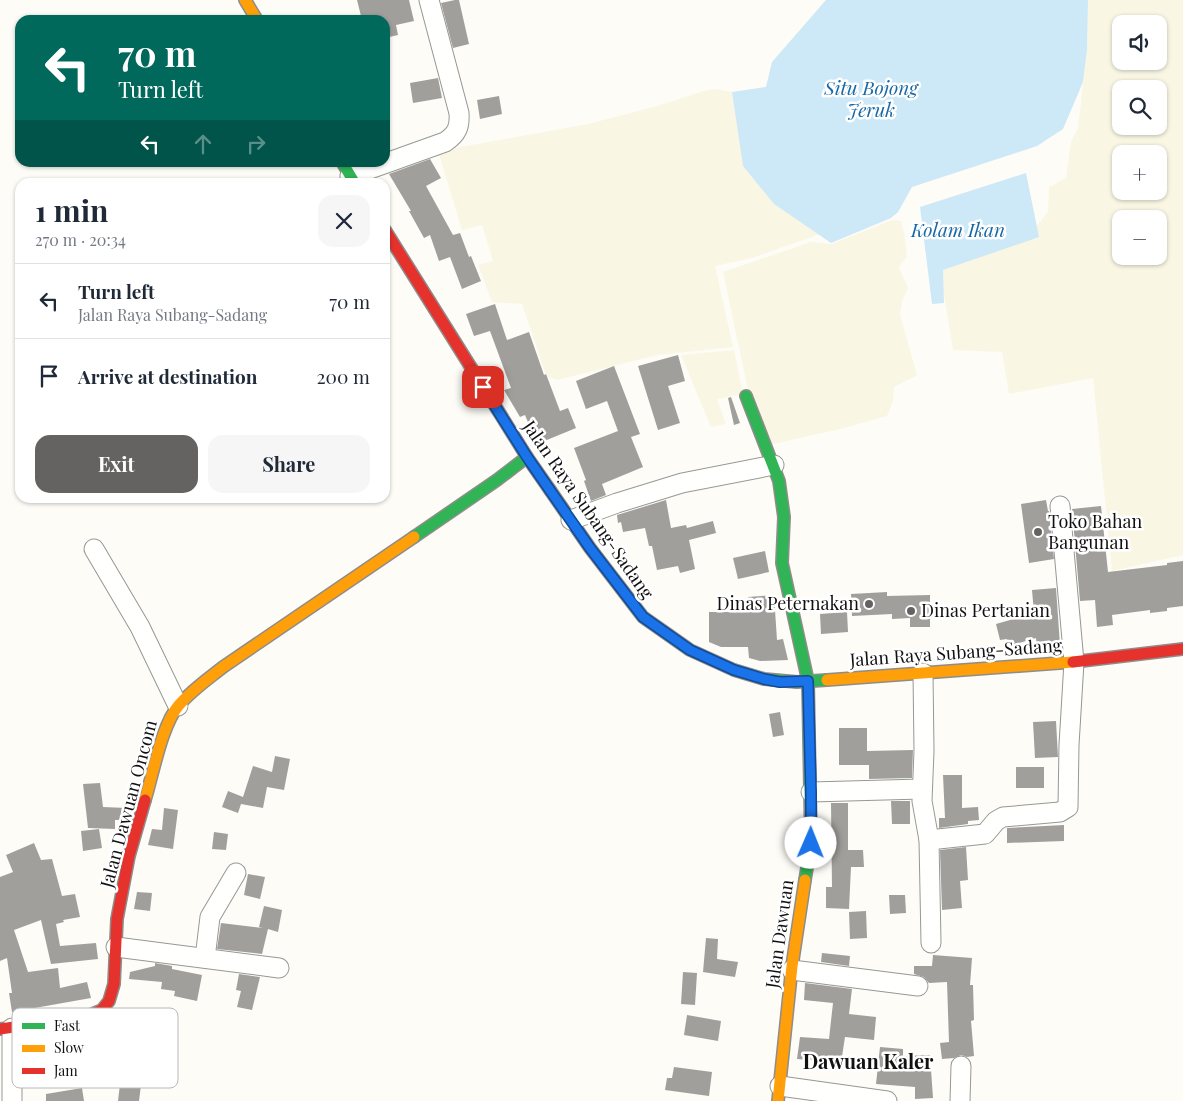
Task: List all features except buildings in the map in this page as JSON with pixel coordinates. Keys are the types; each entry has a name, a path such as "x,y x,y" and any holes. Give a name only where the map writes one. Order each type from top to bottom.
{"street":[{"path":"245,0 254,15"},
{"path":"390,160 445,142 458,131 460,124 460,113 429,0"},
{"path":"349,174 370,167"},
{"name":"Jalan Raya Subang-Sadang","path":"390,238 527,457 590,548 643,617 690,650 734,670 764,679 797,682 1009,668 1183,649"},
{"name":"Jalan Dawuan","path":"746,396 779,481 784,517 782,564 808,681 811,843 792,970 779,1094"},
{"name":"Jalan Dawuan Oncom","path":"104,1008 109,1001 114,984 117,919 129,856 168,722 178,706 195,689 223,667 467,501 527,457"},
{"path":"572,520 617,503 682,483 774,465"},
{"path":"929,840 985,834 996,821 1003,817 1060,812 1068,807 1069,745 1074,662 1060,506"},
{"path":"94,548 140,627 178,706"},
{"path":"923,673 924,751 922,801 929,840 931,942"},
{"path":"811,792 922,789"},
{"path":"205,958 210,917 236,873"},
{"path":"116,947 278,968"},
{"path":"792,970 918,986"},
{"path":"6,1028 12,1101"},
{"path":"960,1101 961,1066"},
{"path":"779,1094 887,1101"}],"shaded area":[{"path":"1088,0 1183,0 1183,555 1112,571 1093,378 1009,394 1002,352 953,350 939,264 1030,234 1048,212 1049,187 1066,178 1071,142 1078,128 1087,50"},
{"path":"716,89 732,92 744,166 774,204 820,234 752,258 715,266 733,347 658,355 557,380 548,377 522,304 492,302 478,265 493,261 482,225 462,230 438,151 588,124"},
{"path":"892,220 901,221 904,232 907,256 899,267 908,288 902,302 900,315 917,375 894,387 893,401 887,416 769,445 752,409 723,272 811,242 832,244"},
{"path":"734,350 743,394 717,399 726,424 711,427 681,355"}],"water":[{"name":"Situ Bojong Jeruk","path":"826,0 1088,0 1087,50 1083,82 1063,129 1037,146 912,187 898,212 891,218 831,243 774,204 743,166 732,92 766,87 772,62"},
{"name":"Kolam Ikan","path":"1026,173 1039,237 943,270 944,303 932,304 920,207"}],"traffic: fast":[{"path":"345,167 352,178"},
{"path":"746,396 779,481 784,517 782,563 808,681 811,843 805,880"},
{"path":"414,537 527,457"},
{"path":"550,490 590,548 643,617 690,650 734,670 764,679 797,682 827,680"}],"traffic: slow":[{"path":"245,0 254,15"},
{"path":"145,800 168,724 173,713 189,694 223,667 414,537"},
{"path":"827,680 1073,662"},
{"path":"778,1101 792,966 805,880"}],"traffic: jam":[{"path":"390,238 527,457 550,490"},
{"path":"1073,662 1183,649"},
{"path":"104,1008 109,1001 114,984 117,919 129,856 145,800"},
{"path":"0,1029 12,1027"}],"place":[{"name":"Toko Bahan Bangunan","path":"1038,532"},
{"name":"Dinas Peternakan","path":"869,604"},
{"name":"Dinas Pertanian","path":"911,611"}],"district":[{"name":"Dawuan Kaler","path":"868,1062"}],"route":[{"path":"483,387 527,457 590,548 643,617 690,650 734,670 780,682 808,681 811,843"}]}
